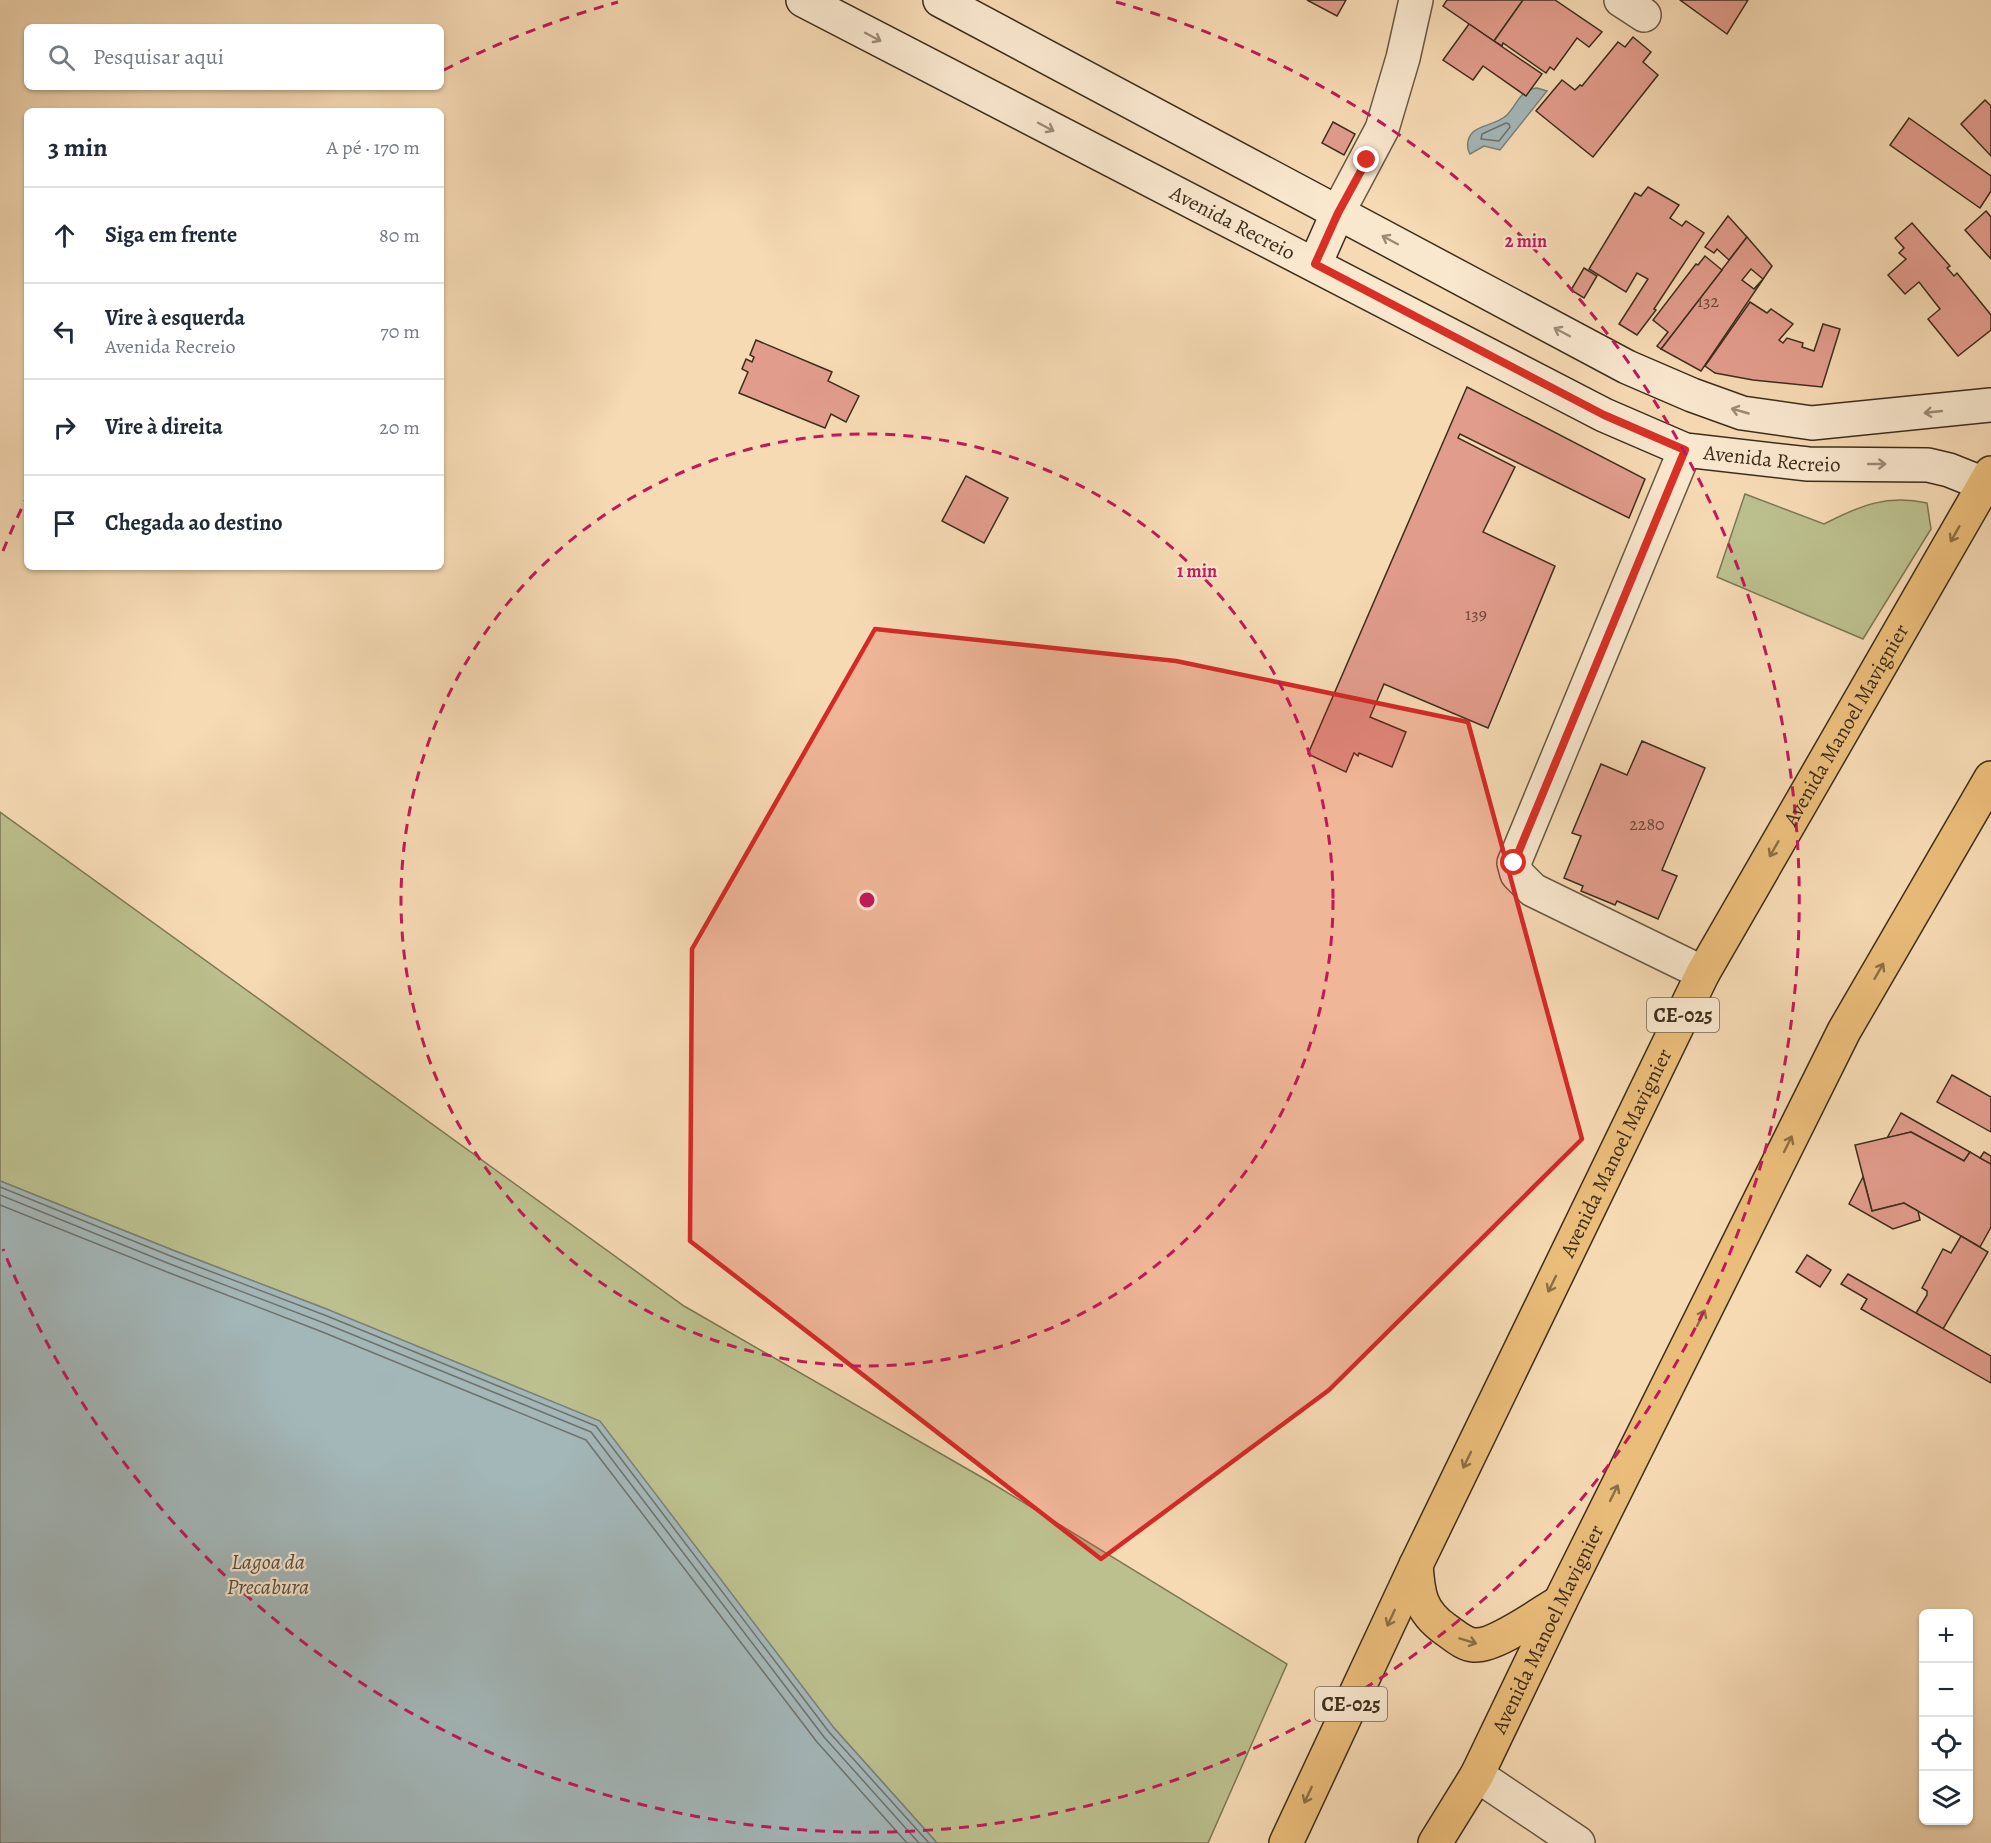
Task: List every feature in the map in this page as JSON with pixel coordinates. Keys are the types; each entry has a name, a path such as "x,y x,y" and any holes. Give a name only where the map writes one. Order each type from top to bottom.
{"highway":[{"name":"Avenida Manoel Mavignier","path":"1286,1843 1416,1565 1703,973 1988,478"},
{"name":"Avenida Manoel Mavignier","path":"1435,1843 1477,1774 1844,1031 1991,778"},
{"path":"1416,1565 1418,1596 1425,1608 1438,1624 1462,1641 1475,1645 1500,1638 1560,1602"}],"main road":[{"name":"Avenida Recreio","path":"803,0 836,8 1157,185 1315,264 1604,415 1685,450 1808,464 1928,465 1988,478"},
{"name":"Avenida Recreio","path":"940,0 1627,367 1692,395 1742,413 1812,423 1991,405"},
{"path":"1315,264 1338,213 1382,129 1403,58 1416,0"},
{"path":"1685,450 1514,863 1517,874 1533,890 1703,973"},
{"path":"1477,1774 1578,1843"}],"highlighted area":[{"path":"875,629 1176,661 1468,722 1582,1139 1329,1390 1101,1559 690,1241 692,949"}],"green space":[{"path":"1745,494 1824,524 1874,503 1899,500 1927,503 1931,529 1863,639 1717,577"},
{"path":"0,812 684,1306 990,1482 1287,1664 1208,1843 937,1843 834,1728 329,1310 0,1181"}],"water":[{"path":"1537,88 1547,91 1500,150 1484,146 1470,154 1468,143 1473,132 1503,118 1523,94"},
{"name":"Lagoa da Precabura","path":"0,1181 329,1310 600,1421 834,1728 937,1843 0,1843"}],"building":[{"path":"1307,0 1346,0 1337,16"},
{"path":"1447,0 1523,0 1494,41 1443,6"},
{"path":"1523,0 1555,0 1602,32 1589,47 1577,38 1554,70 1550,67 1546,73 1503,43 1502,46 1494,41"},
{"path":"1680,0 1748,0 1727,34"},
{"path":"1469,24 1542,74 1526,96 1483,66 1473,80 1443,60"},
{"path":"1633,37 1651,52 1643,62 1658,75 1593,157 1536,111 1562,80 1575,90 1580,85 1582,86 1618,42 1625,47"},
{"path":"1985,100 1991,106 1991,156 1961,124"},
{"path":"1909,118 1991,176 1991,191 1980,208 1890,145"},
{"path":"1333,122 1355,134 1344,155 1322,143"},
{"path":"1648,187 1679,205 1670,218 1682,226 1686,221 1704,233 1654,309 1656,310 1637,335 1619,324 1648,279 1637,273 1626,292 1589,269 1635,193 1641,196"},
{"path":"1986,211 1991,217 1991,259 1965,230"},
{"path":"1728,216 1747,237 1729,260 1717,249 1714,253 1705,247"},
{"path":"1912,223 1950,266 1947,268 1954,276 1957,273 1991,315 1991,330 1958,356 1928,319 1940,309 1919,282 1905,294 1888,275 1906,259 1899,253 1904,248 1895,238"},
{"path":"1747,237 1772,266 1701,371 1661,349","holes":["1751,269 1763,279 1754,289 1742,280"]},
{"path":"1705,256 1722,270 1661,349 1657,346 1668,332 1653,320 1696,264 1698,265"},
{"path":"1584,268 1597,276 1584,298 1571,290"},
{"path":"1750,302 1767,313 1771,309 1793,324 1779,340 1783,343 1787,338 1803,343 1802,347 1814,351 1823,324 1840,329 1822,387 1753,380 1715,373 1705,366"},
{"path":"756,340 832,372 828,381 859,396 846,422 831,414 825,428 739,393 748,372 742,369 746,359 752,362 754,357 750,355"},
{"path":"1467,387 1645,479 1629,518 1460,434 1458,438 1515,467 1483,532 1555,566 1488,728 1384,684 1370,717 1406,732 1392,767 1354,753 1346,772 1308,754"},
{"path":"966,476 1008,498 984,543 942,521"},
{"path":"1642,741 1705,768 1662,870 1677,876 1658,919 1617,901 1615,905 1581,891 1583,886 1564,878 1581,836 1572,833 1601,764 1627,775"},
{"path":"1952,1075 1991,1097 1991,1132 1937,1102"},
{"path":"1901,1113 1970,1152 1964,1161 1911,1132 1887,1138"},
{"path":"1911,1132 1964,1161 1970,1152 1991,1164 1991,1227 1980,1247 1904,1203 1872,1211 1855,1145"},
{"path":"1984,1152 1991,1156 1991,1164 1980,1158"},
{"path":"1863,1177 1872,1211 1904,1203 1918,1211 1920,1220 1893,1229 1849,1204"},
{"path":"1961,1236 1988,1252 1943,1329 1916,1313 1927,1295 1927,1291 1922,1288 1943,1249 1951,1253"},
{"path":"1807,1255 1831,1270 1820,1287 1796,1272"},
{"path":"1848,1274 1991,1356 1991,1383 1861,1309 1867,1299 1841,1284"}],"route":[{"path":"1367,160 1338,213 1315,264 1604,415 1685,450 1514,863"}]}
